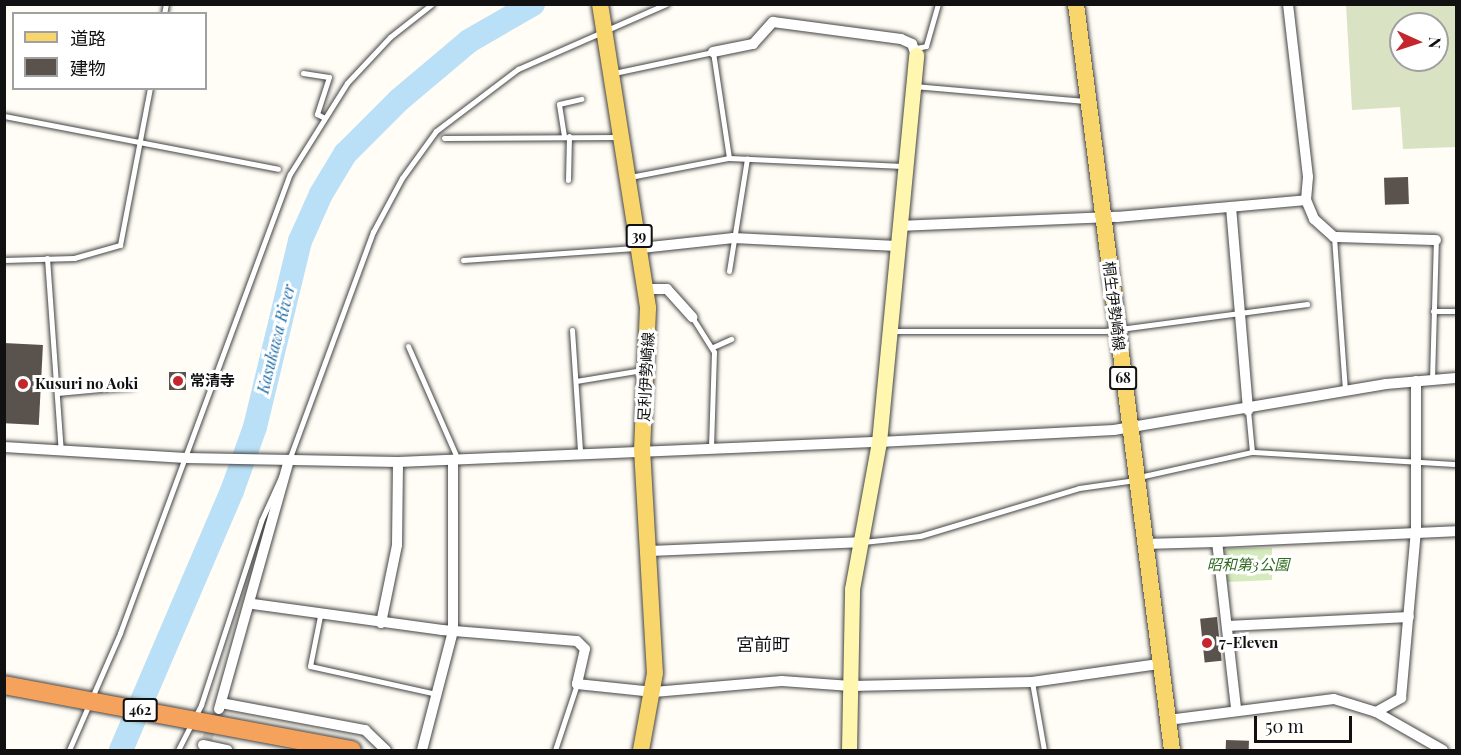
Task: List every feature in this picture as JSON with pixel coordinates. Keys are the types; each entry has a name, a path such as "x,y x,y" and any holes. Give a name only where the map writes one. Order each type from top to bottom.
{"highway":[{"name":"462","path":"4,685 352,750"}],"main road":[{"name":"足利伊勢崎線","path":"600,4 614,73 647,289 647,371 642,449 649,551 654,692 641,750"},
{"name":"桐生伊勢崎線","path":"1076,4 1143,544 1172,750"}],"street":[{"path":"1288,4 1308,177 1306,200 1321,228 1334,237 1436,240"},
{"path":"713,52 753,44 773,22 901,39 916,52 879,442 852,589 849,750"},
{"path":"898,226 1103,218 1306,200"},
{"path":"1231,207 1248,410"},
{"path":"641,248 733,238 897,246"},
{"path":"647,289 667,289 692,316"},
{"path":"4,447 184,458 398,462 580,451 879,442 1129,429 1345,392 1416,381 1456,378"},
{"path":"1376,712 1401,698 1416,531 1416,381"},
{"path":"422,750 453,632 455,460"},
{"path":"286,461 253,604 220,706 344,726 374,734 386,750"},
{"path":"381,623 397,545 398,462"},
{"path":"1143,544 1334,540 1416,531 1456,531"},
{"path":"649,551 860,542"},
{"path":"1217,542 1236,708"},
{"path":"253,604 320,616 453,632 577,641 585,649 577,684 654,692 782,681 851,686 1032,682 1160,664"},
{"path":"1227,626 1408,617"},
{"path":"1168,720 1236,708 1334,699 1376,712 1443,750"},
{"path":"204,745 227,750"}],"lane":[{"path":"69,750 120,633 272,219 323,117 383,44 432,4"},
{"path":"178,750 191,720 261,521 379,221 418,154 458,111 518,69 606,28 666,4"},
{"path":"916,52 926,46 938,4"},
{"path":"614,73 713,52 729,158"},
{"path":"303,73 329,77 317,114 323,117"},
{"path":"913,86 1088,101"},
{"path":"4,260 74,258 120,245 150,90"},
{"path":"568,180 567,136 559,104 581,99"},
{"path":"4,116 278,169"},
{"path":"444,138 624,137"},
{"path":"630,177 729,158 905,166"},
{"path":"729,271 747,158"},
{"path":"1334,237 1345,392"},
{"path":"1432,380 1436,240"},
{"path":"463,260 641,248"},
{"path":"48,258 61,451"},
{"path":"890,331 1118,330 1241,310 1307,304"},
{"path":"1433,311 1456,311"},
{"path":"692,316 713,347 711,447"},
{"path":"572,330 580,451"},
{"path":"713,347 731,339"},
{"path":"408,346 455,460"},
{"path":"576,381 647,371"},
{"path":"57,393 133,386"},
{"path":"1248,410 1252,452"},
{"path":"860,542 920,536 1079,488 1135,479 1252,452 1456,464"},
{"path":"320,616 310,666 436,694"},
{"path":"1032,682 1044,750"},
{"path":"555,750 577,684"}],"green space":[{"path":"1346,5 1456,5 1456,147 1403,149 1400,107 1352,110"},
{"name":"昭和第3公園","path":"1229,548 1272,548 1272,580 1227,582 1224,552"}],"building":[{"path":"1408,177 1409,204 1385,205 1384,178"},
{"name":"Kusuri no Aoki","path":"4,343 43,345 39,425 4,423"},
{"name":"常清寺","path":"169,372 186,372 186,390 169,390"},
{"path":"1217,617 1222,661 1205,663 1200,619"},
{"path":"1226,740 1249,741 1249,750 1226,750"}],"waterway":[{"name":"Kasukawa River","path":"121,750 232,491 255,427 300,241 321,194 345,154 399,100 469,41 533,4"}],"tunnel":[{"path":"207,739 219,709"}],"place":[{"name":"常清寺","path":"178,381"},
{"name":"Kusuri no Aoki","path":"23,384"},
{"name":"7-Eleven","path":"1207,643"}],"district":[{"name":"宮前町","path":"763,644"}]}
